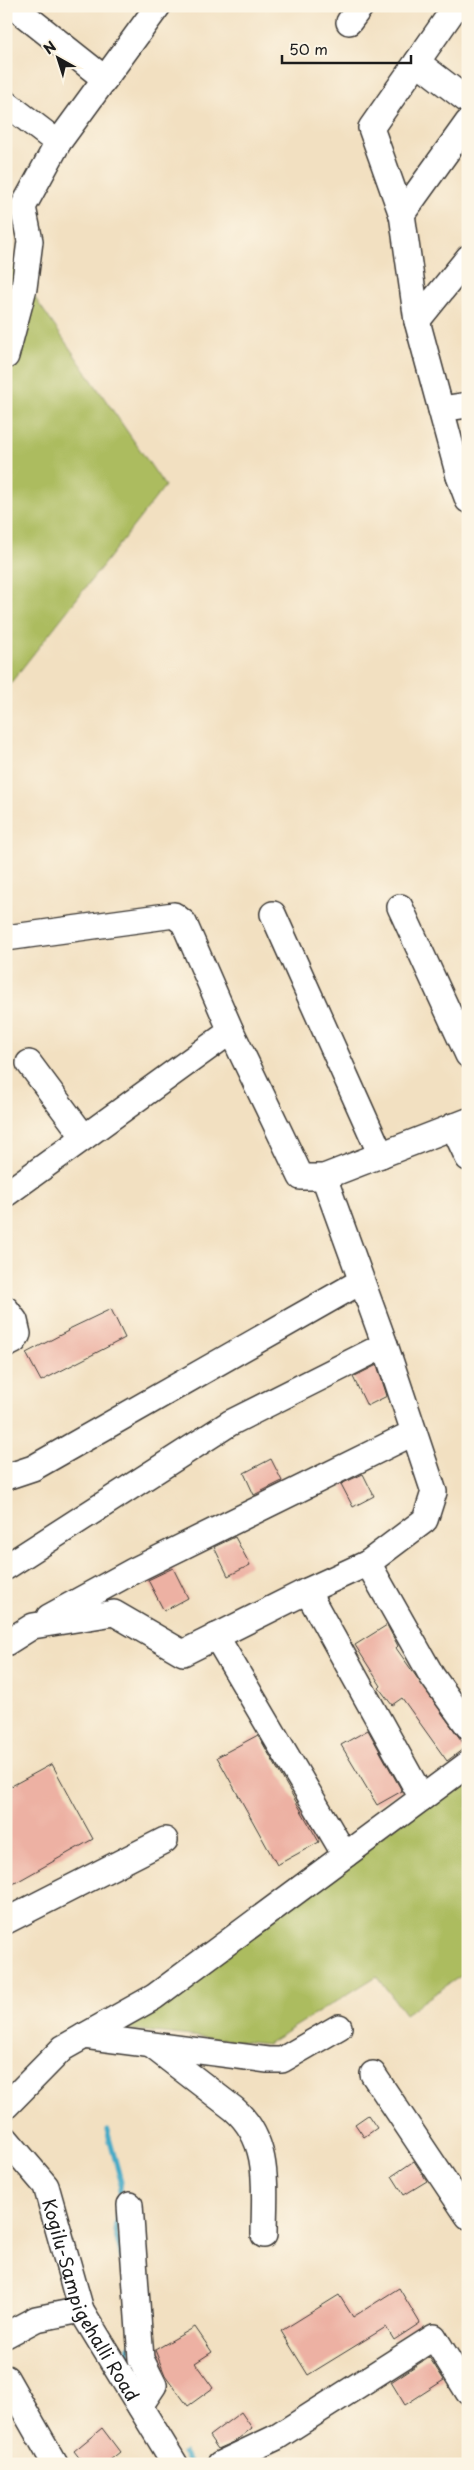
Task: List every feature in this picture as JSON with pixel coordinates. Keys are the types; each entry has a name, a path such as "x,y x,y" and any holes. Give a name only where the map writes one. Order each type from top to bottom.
{"street":[{"path":"13,6 105,79"},
{"path":"456,6 370,128 402,215 417,321 458,402 463,475 468,500"},
{"path":"6,356 24,288 30,241 14,201 105,79 150,9"},
{"path":"417,62 468,101"},
{"path":"6,103 58,143"},
{"path":"402,215 468,122"},
{"path":"417,321 468,258"},
{"path":"400,907 468,1055"},
{"path":"272,914 381,1155"},
{"path":"6,938 174,915 180,917 300,1177 324,1177 461,1123 468,1158"},
{"path":"6,1194 231,1031"},
{"path":"30,1063 84,1137"},
{"path":"33,1626 114,1613 183,1653 308,1590 368,1563 425,1520 434,1492 385,1346 360,1282 324,1177"},
{"path":"6,1478 33,1468 360,1282"},
{"path":"6,1309 15,1321 18,1334 14,1341 6,1345"},
{"path":"6,1567 230,1423 385,1346"},
{"path":"6,1643 133,1571 413,1433"},
{"path":"368,1563 432,1676 468,1726"},
{"path":"308,1590 422,1798"},
{"path":"216,1636 345,1855"},
{"path":"6,2106 63,2048 154,1997 468,1764"},
{"path":"6,1921 166,1840"},
{"path":"84,2036 268,2060 282,2060 339,2027"},
{"path":"151,2045 234,2109 244,2120 264,2159 264,2235"},
{"path":"373,2074 468,2216"},
{"name":"Kogilu-Sampigehalli Road","path":"6,2139 46,2186 81,2310 175,2464"},
{"path":"130,2205 141,2359 154,2385 140,2406"},
{"path":"6,2335 36,2319 81,2310"},
{"path":"220,2464 277,2438 434,2337 468,2392"},
{"path":"6,2378 54,2464"}],"green space":[{"path":"6,256 165,486 6,689"},
{"path":"468,1774 468,1971 405,2014 377,1976 267,2044 116,2028"}],"building":[{"path":"111,1309 125,1338 41,1381 26,1353 67,1330"},
{"path":"377,1365 387,1396 367,1406 353,1377"},
{"path":"271,1459 282,1481 254,1495 244,1473"},
{"path":"363,1474 374,1496 353,1507 341,1484"},
{"path":"235,1537 250,1565 228,1576 214,1547"},
{"path":"173,1568 188,1598 164,1611 148,1580"},
{"path":"387,1625 398,1646 396,1648 466,1747 447,1761 402,1698 392,1705 379,1688 381,1686 355,1645"},
{"path":"368,1730 402,1791 377,1805 341,1745"},
{"path":"258,1735 319,1842 277,1865 217,1757"},
{"path":"52,1764 93,1839 6,1888 6,1789"},
{"path":"368,2115 377,2128 364,2137 355,2124"},
{"path":"414,2161 427,2181 404,2195 392,2176"},
{"path":"399,2288 420,2323 394,2340 386,2327 308,2375 281,2331 339,2295 353,2317"},
{"path":"195,2327 212,2352 195,2363 213,2388 188,2406 165,2375 155,2350"},
{"path":"429,2357 444,2380 405,2405 391,2382"},
{"path":"241,2412 252,2428 234,2442 218,2449 209,2436"},
{"path":"102,2428 120,2452 105,2464 84,2464 74,2451"}],"waterway":[{"path":"107,2130 121,2181 115,2231 122,2259"},
{"path":"127,2366 129,2347"},
{"path":"183,2453 190,2464"}]}
